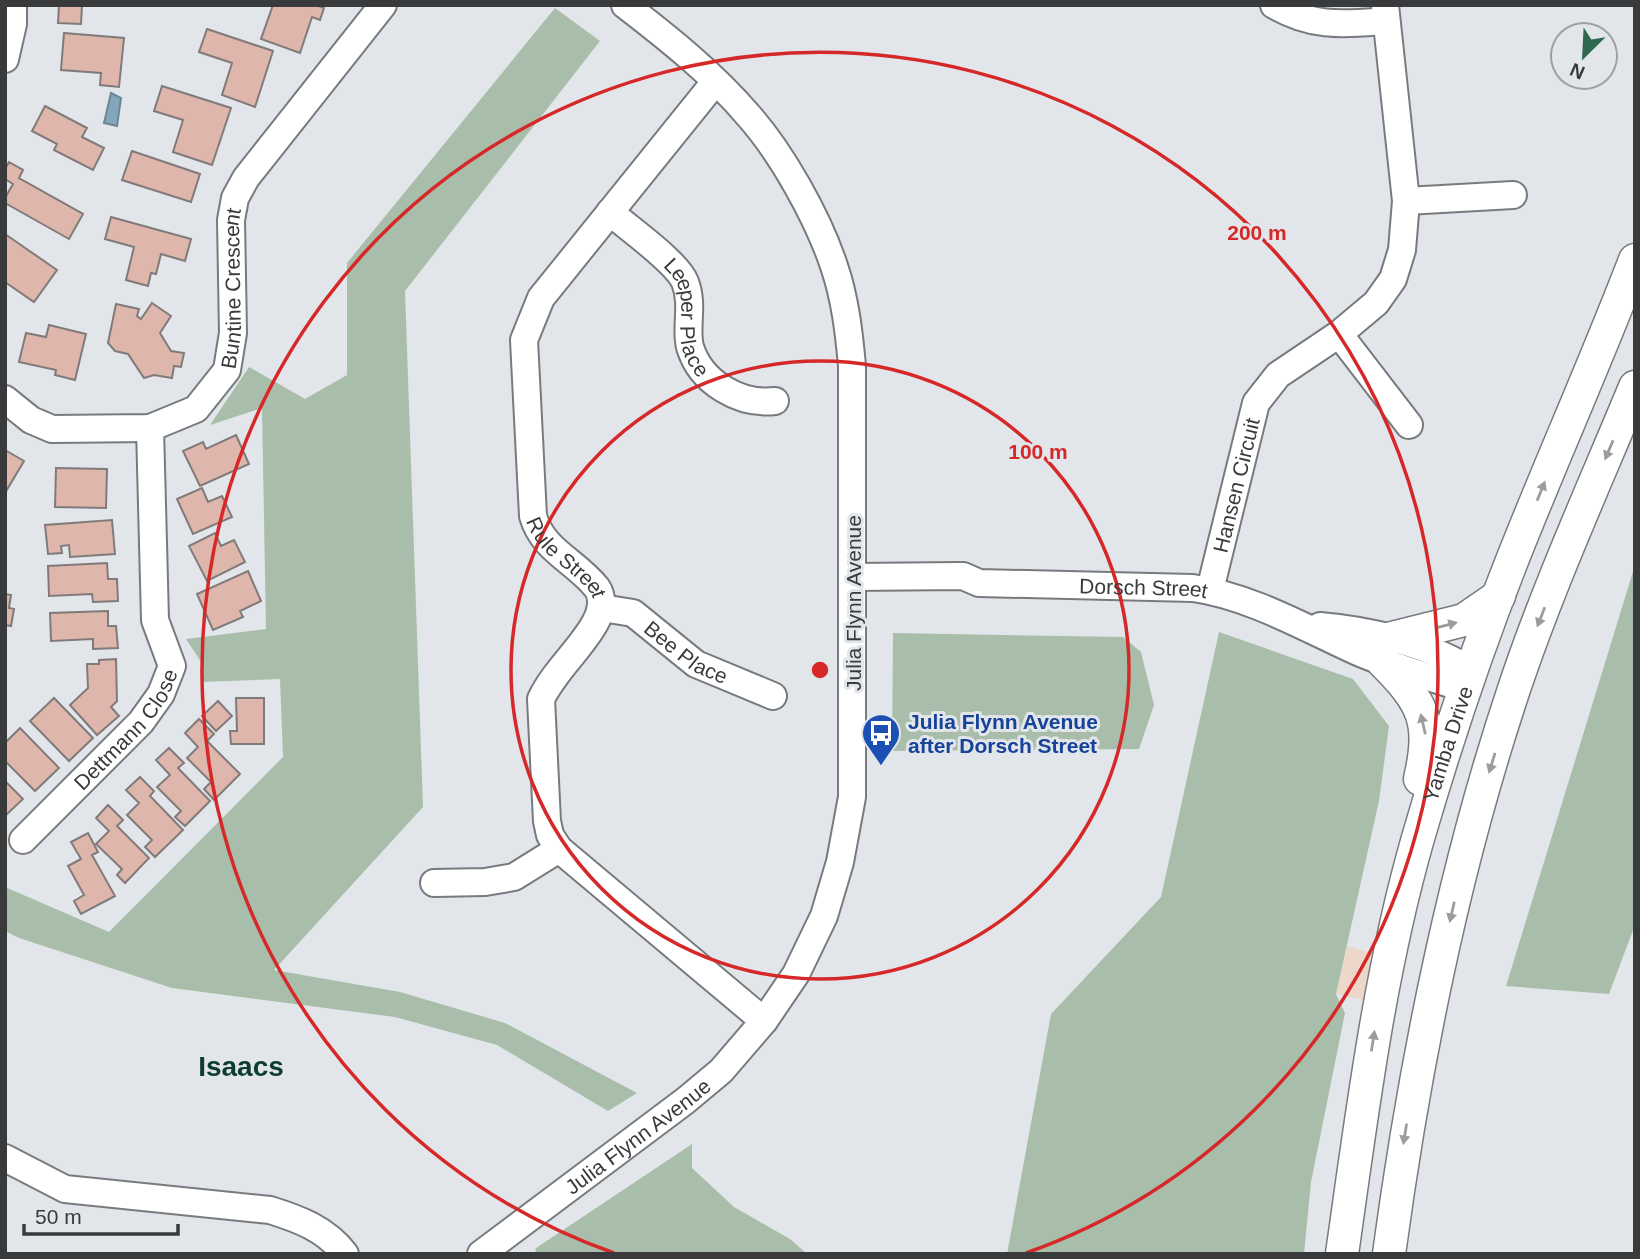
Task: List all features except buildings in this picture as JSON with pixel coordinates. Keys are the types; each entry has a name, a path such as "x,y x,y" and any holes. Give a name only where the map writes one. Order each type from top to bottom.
{"main road":[{"name":"Yamba Drive","path":"1342,1254 1380,1004 1418,840 1469,680 1514,554 1635,260"},
{"path":"1389,1254 1405,1132 1428,1013 1467,845 1513,694 1565,553 1635,387"},
{"path":"1418,840 1416,795 1427,748 1426,726 1420,709 1386,650 1464,620 1499,596"},
{"path":"1469,680 1513,694"}],"street":[{"path":"5,59 13,24 13,5"},
{"name":"Buntine Crescent","path":"5,399 31,420 52,429 150,428 196,409 227,370 233,333 231,220 235,198 246,178 383,5"},
{"name":"Julia Flynn Avenue","path":"481,1254 685,1101 720,1071 764,1021 796,974 824,916 841,862 852,797 852,366 846,316 835,268 815,217 749,115 659,31 625,5"},
{"name":"Hansen Circuit","path":"1202,589 1256,402 1278,375 1339,334 1376,303 1393,278 1402,250 1406,201 1386,13 1331,25 1290,14 1274,5"},
{"name":"Rule Street","path":"715,82 541,298 524,340 533,516 537,530 598,589 602,608 594,624 550,681 541,699 547,821 550,835 559,849 764,1021"},
{"path":"1406,201 1513,195"},
{"name":"Leeper Place","path":"610,212 677,269 685,281 691,305 690,346 704,373 729,393 763,402 775,401"},
{"path":"1339,334 1409,425"},
{"name":"Dettmann Close","path":"23,840 141,722 161,694 172,666 155,620 150,428"},
{"name":"Dorsch Street","path":"853,585 963,576 979,583 1202,589 1304,624 1361,630 1386,650 1454,660 1469,680"},
{"name":"Bee Place","path":"602,608 633,613 696,664 773,696"},
{"path":"434,883 485,883 514,877 559,849"},
{"path":"5,1158 65,1189 270,1210 317,1227 345,1254"}],"shaded area":[{"path":"1347,946 1372,953 1363,1000 1336,994"}],"green space":[{"path":"555,8 600,41 405,291 423,807 274,970 400,992 505,1023 637,1093 608,1111 497,1045 395,1017 172,988 19,938 5,931 5,887 109,932 283,757 280,679 201,682 201,662 186,639 266,629 262,408 210,425 249,367 305,399 347,375 347,263"},
{"path":"1635,565 1635,925 1609,994 1506,986"},
{"path":"1219,632 1353,679 1389,726 1379,801 1336,994 1345,1013 1311,1182 1304,1254 1007,1254 1051,1014 1161,897"},
{"path":"893,633 1123,637 1141,652 1154,705 1139,749 892,751"},
{"path":"692,1144 692,1168 734,1207 790,1239 807,1254 535,1254 536,1248"}],"water":[{"path":"111,93 121,98 117,126 104,123"}],"place":[{"name":"Julia Flynn Avenue after Dorsch Street","path":"881,767"}],"district":[{"name":"Isaacs","path":"241,1066"}]}
